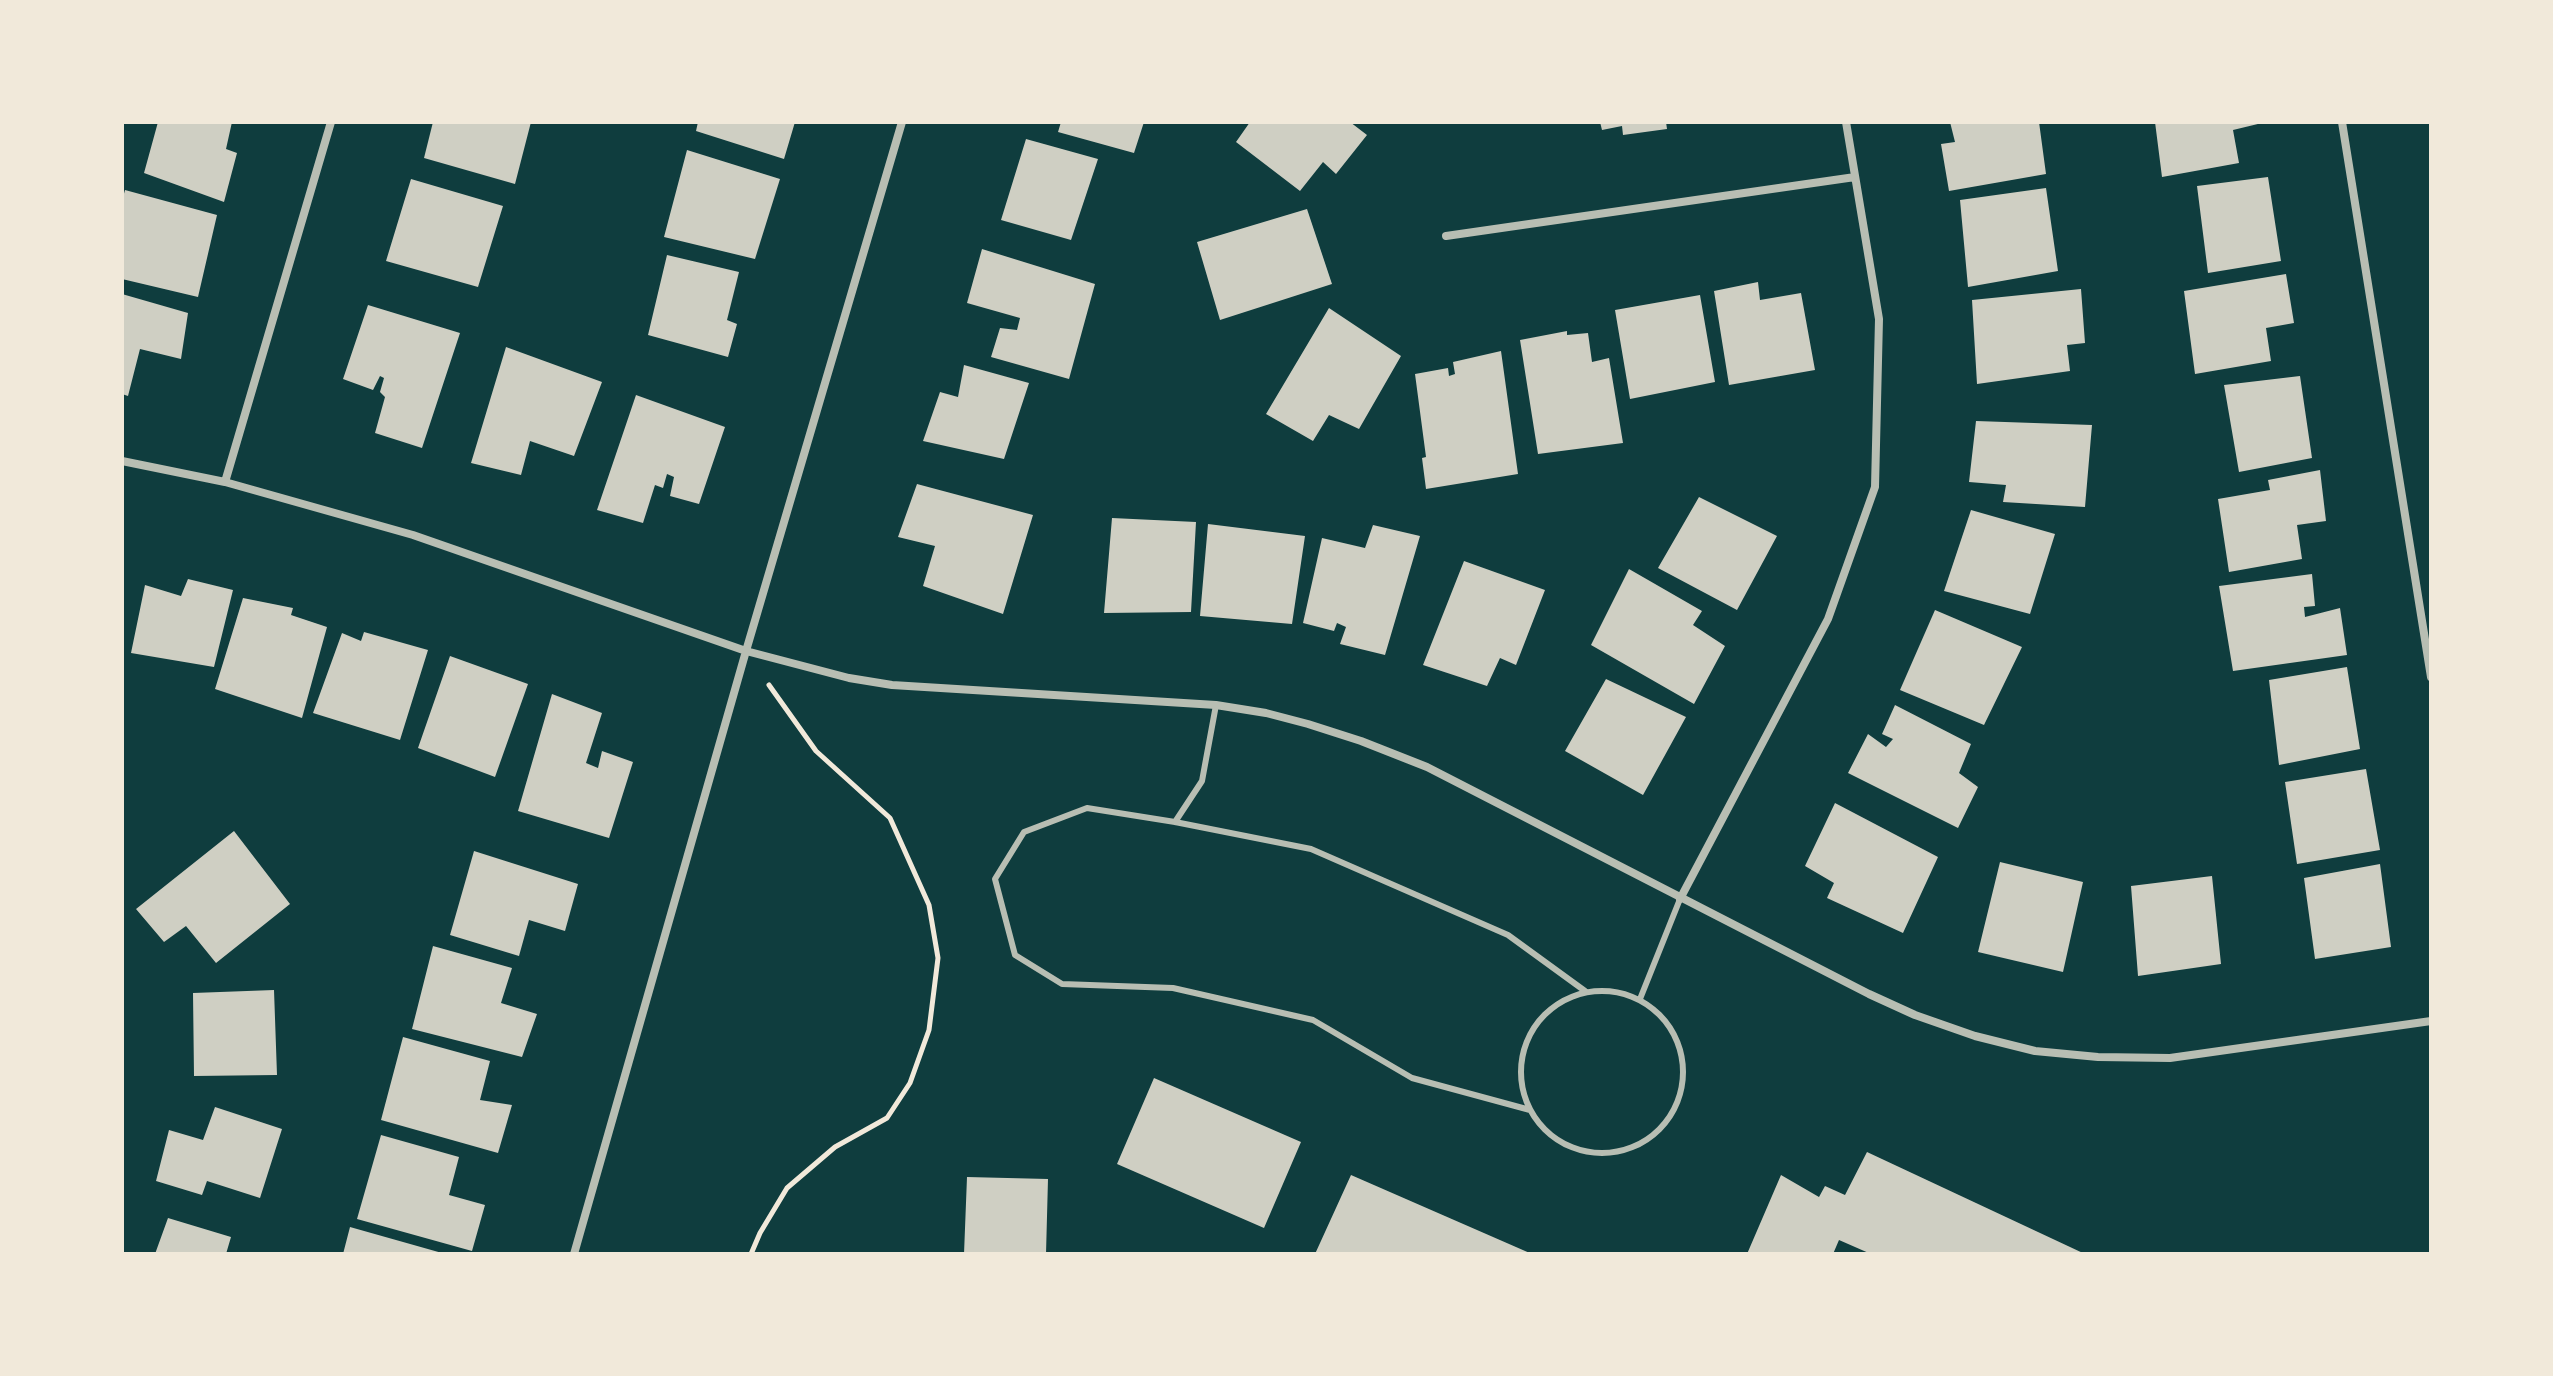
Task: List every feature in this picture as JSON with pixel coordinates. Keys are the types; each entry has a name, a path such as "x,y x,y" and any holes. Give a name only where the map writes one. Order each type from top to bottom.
{"street":[{"path":"225,482 331,122"},
{"path":"574,1254 746,651 902,122"},
{"path":"1680,899 1828,619 1875,487 1879,319 1846,122"},
{"path":"2342,122 2431,677"},
{"path":"1446,236 1855,177"},
{"path":"122,461 225,482 413,535 746,651 849,678 892,685 1216,705 1308,724 1427,767 1680,899 1915,1015 1975,1036 2035,1051 2098,1057 2170,1058 2431,1021"}],"lane":[{"path":"1175,822 1202,781 1216,705"},
{"path":"1530,1110 1412,1078 1313,1020 1173,988 1062,984 1015,955 995,879 1024,832 1087,808 1175,822 1311,849 1508,935 1585,991"},
{"path":"1640,999 1680,899"},
{"path":"1613,990 1640,999 1667,1022 1682,1054 1682,1090 1671,1114 1654,1135 1622,1151 1586,1152 1554,1138 1530,1110 1522,1086 1521,1061 1528,1037 1542,1016 1562,1000 1585,991 1613,990"}],"path":[{"path":"746,651 816,751 890,818 929,905 938,958 929,1030 910,1083 887,1118 835,1147 787,1188 751,1254"}],"building":[{"path":"158,122 232,122 226,149 237,153 224,202 144,173"},
{"path":"433,122 531,122 515,184 424,158"},
{"path":"698,122 795,122 784,159 696,131"},
{"path":"1061,122 1144,122 1134,153 1058,132"},
{"path":"1250,122 1350,122 1367,135 1336,174 1323,162 1300,191 1236,142"},
{"path":"1600,122 1666,122 1667,129 1623,135 1622,126 1602,130"},
{"path":"1950,122 2039,122 2046,174 1949,191 1941,144 1955,142"},
{"path":"2155,122 2262,123 2233,130 2239,163 2162,177"},
{"path":"1026,139 1098,159 1071,240 1001,220"},
{"path":"687,150 780,179 755,259 664,237"},
{"path":"2268,177 2281,261 2208,273 2197,186"},
{"path":"411,179 503,206 478,287 386,261"},
{"path":"2046,188 2058,271 1968,287 1960,200"},
{"path":"125,190 217,215 198,297 122,279 122,201"},
{"path":"1307,209 1332,284 1220,320 1197,242"},
{"path":"982,249 1095,284 1069,379 991,357 1000,328 1017,330 1020,318 967,303"},
{"path":"667,255 739,272 727,320 737,324 728,357 648,335"},
{"path":"2286,274 2294,323 2266,328 2271,361 2195,374 2184,291"},
{"path":"1758,282 1760,300 1801,293 1815,370 1729,385 1714,291"},
{"path":"2081,289 2085,343 2067,345 2070,371 1977,384 1972,300"},
{"path":"122,294 188,313 181,359 140,349 128,396 122,394"},
{"path":"1700,295 1715,382 1630,399 1615,310"},
{"path":"368,305 460,333 422,448 375,433 385,397 380,392 384,378 380,376 373,390 343,379"},
{"path":"1329,308 1401,356 1359,429 1329,415 1313,441 1266,414"},
{"path":"1567,331 1567,335 1588,333 1592,362 1609,358 1623,443 1538,454 1520,340"},
{"path":"506,347 602,382 574,456 530,441 521,475 471,463"},
{"path":"1501,351 1518,474 1426,489 1422,458 1426,457 1415,374 1448,368 1449,376 1455,374 1453,362"},
{"path":"964,365 1029,383 1004,459 923,441 940,392 958,397"},
{"path":"2300,376 2312,458 2239,472 2224,385"},
{"path":"636,395 725,427 699,504 670,496 674,477 667,474 663,488 655,485 643,523 597,510"},
{"path":"1976,421 2092,425 2085,507 2003,502 2006,485 1969,482"},
{"path":"2320,470 2326,521 2297,525 2302,559 2229,572 2218,499 2270,490 2268,480"},
{"path":"917,484 1033,515 1003,614 923,586 935,546 898,537"},
{"path":"1699,497 1777,536 1737,610 1658,568"},
{"path":"1971,510 2055,534 2030,614 1944,591"},
{"path":"1112,518 1196,522 1191,612 1104,613"},
{"path":"1208,524 1305,536 1292,624 1200,616"},
{"path":"1373,525 1420,536 1385,655 1340,644 1346,627 1337,623 1334,631 1303,623 1322,538 1365,548"},
{"path":"1464,561 1545,590 1516,665 1500,658 1487,686 1423,665"},
{"path":"1629,569 1702,611 1693,625 1725,646 1694,704 1591,645"},
{"path":"2312,574 2315,606 2304,607 2305,617 2340,608 2347,655 2233,671 2219,586"},
{"path":"188,579 233,590 214,667 131,653 145,585 181,596"},
{"path":"243,598 293,608 291,615 327,627 302,718 215,689"},
{"path":"1935,610 2022,647 1984,725 1900,690"},
{"path":"364,632 428,650 400,740 313,713 342,633 361,641"},
{"path":"450,656 528,684 495,777 418,748"},
{"path":"2347,667 2360,749 2279,765 2269,680"},
{"path":"1606,679 1686,717 1643,795 1565,751"},
{"path":"552,694 602,713 586,763 598,768 602,751 633,762 609,838 518,811"},
{"path":"1895,705 1971,744 1959,773 1978,787 1958,828 1848,773 1868,734 1886,747 1893,739 1882,734"},
{"path":"2366,769 2380,850 2297,864 2285,782"},
{"path":"1835,803 1938,857 1903,933 1827,898 1834,883 1805,866"},
{"path":"234,831 290,904 216,963 186,926 164,942 136,909"},
{"path":"474,851 578,884 565,931 529,920 519,956 450,935"},
{"path":"2000,862 2083,882 2063,972 1978,952"},
{"path":"2380,864 2391,947 2315,959 2304,878"},
{"path":"2212,876 2221,964 2138,976 2131,886"},
{"path":"433,946 512,968 501,1003 537,1014 522,1057 412,1029"},
{"path":"274,990 277,1075 194,1076 193,993"},
{"path":"403,1037 490,1061 480,1100 512,1105 498,1153 381,1120"},
{"path":"1154,1078 1301,1142 1264,1228 1117,1164"},
{"path":"215,1107 282,1129 260,1198 207,1181 202,1195 156,1181 169,1130 203,1140"},
{"path":"381,1135 459,1157 449,1195 485,1205 472,1251 357,1219"},
{"path":"1867,1152 2085,1254 1871,1254 1839,1240 1833,1254 1747,1254 1781,1175 1819,1197 1825,1186 1845,1195"},
{"path":"1351,1175 1532,1254 1315,1254"},
{"path":"967,1177 1048,1179 1046,1254 964,1254"},
{"path":"168,1218 231,1237 226,1254 155,1254"},
{"path":"350,1227 442,1253 442,1254 343,1254"}]}
